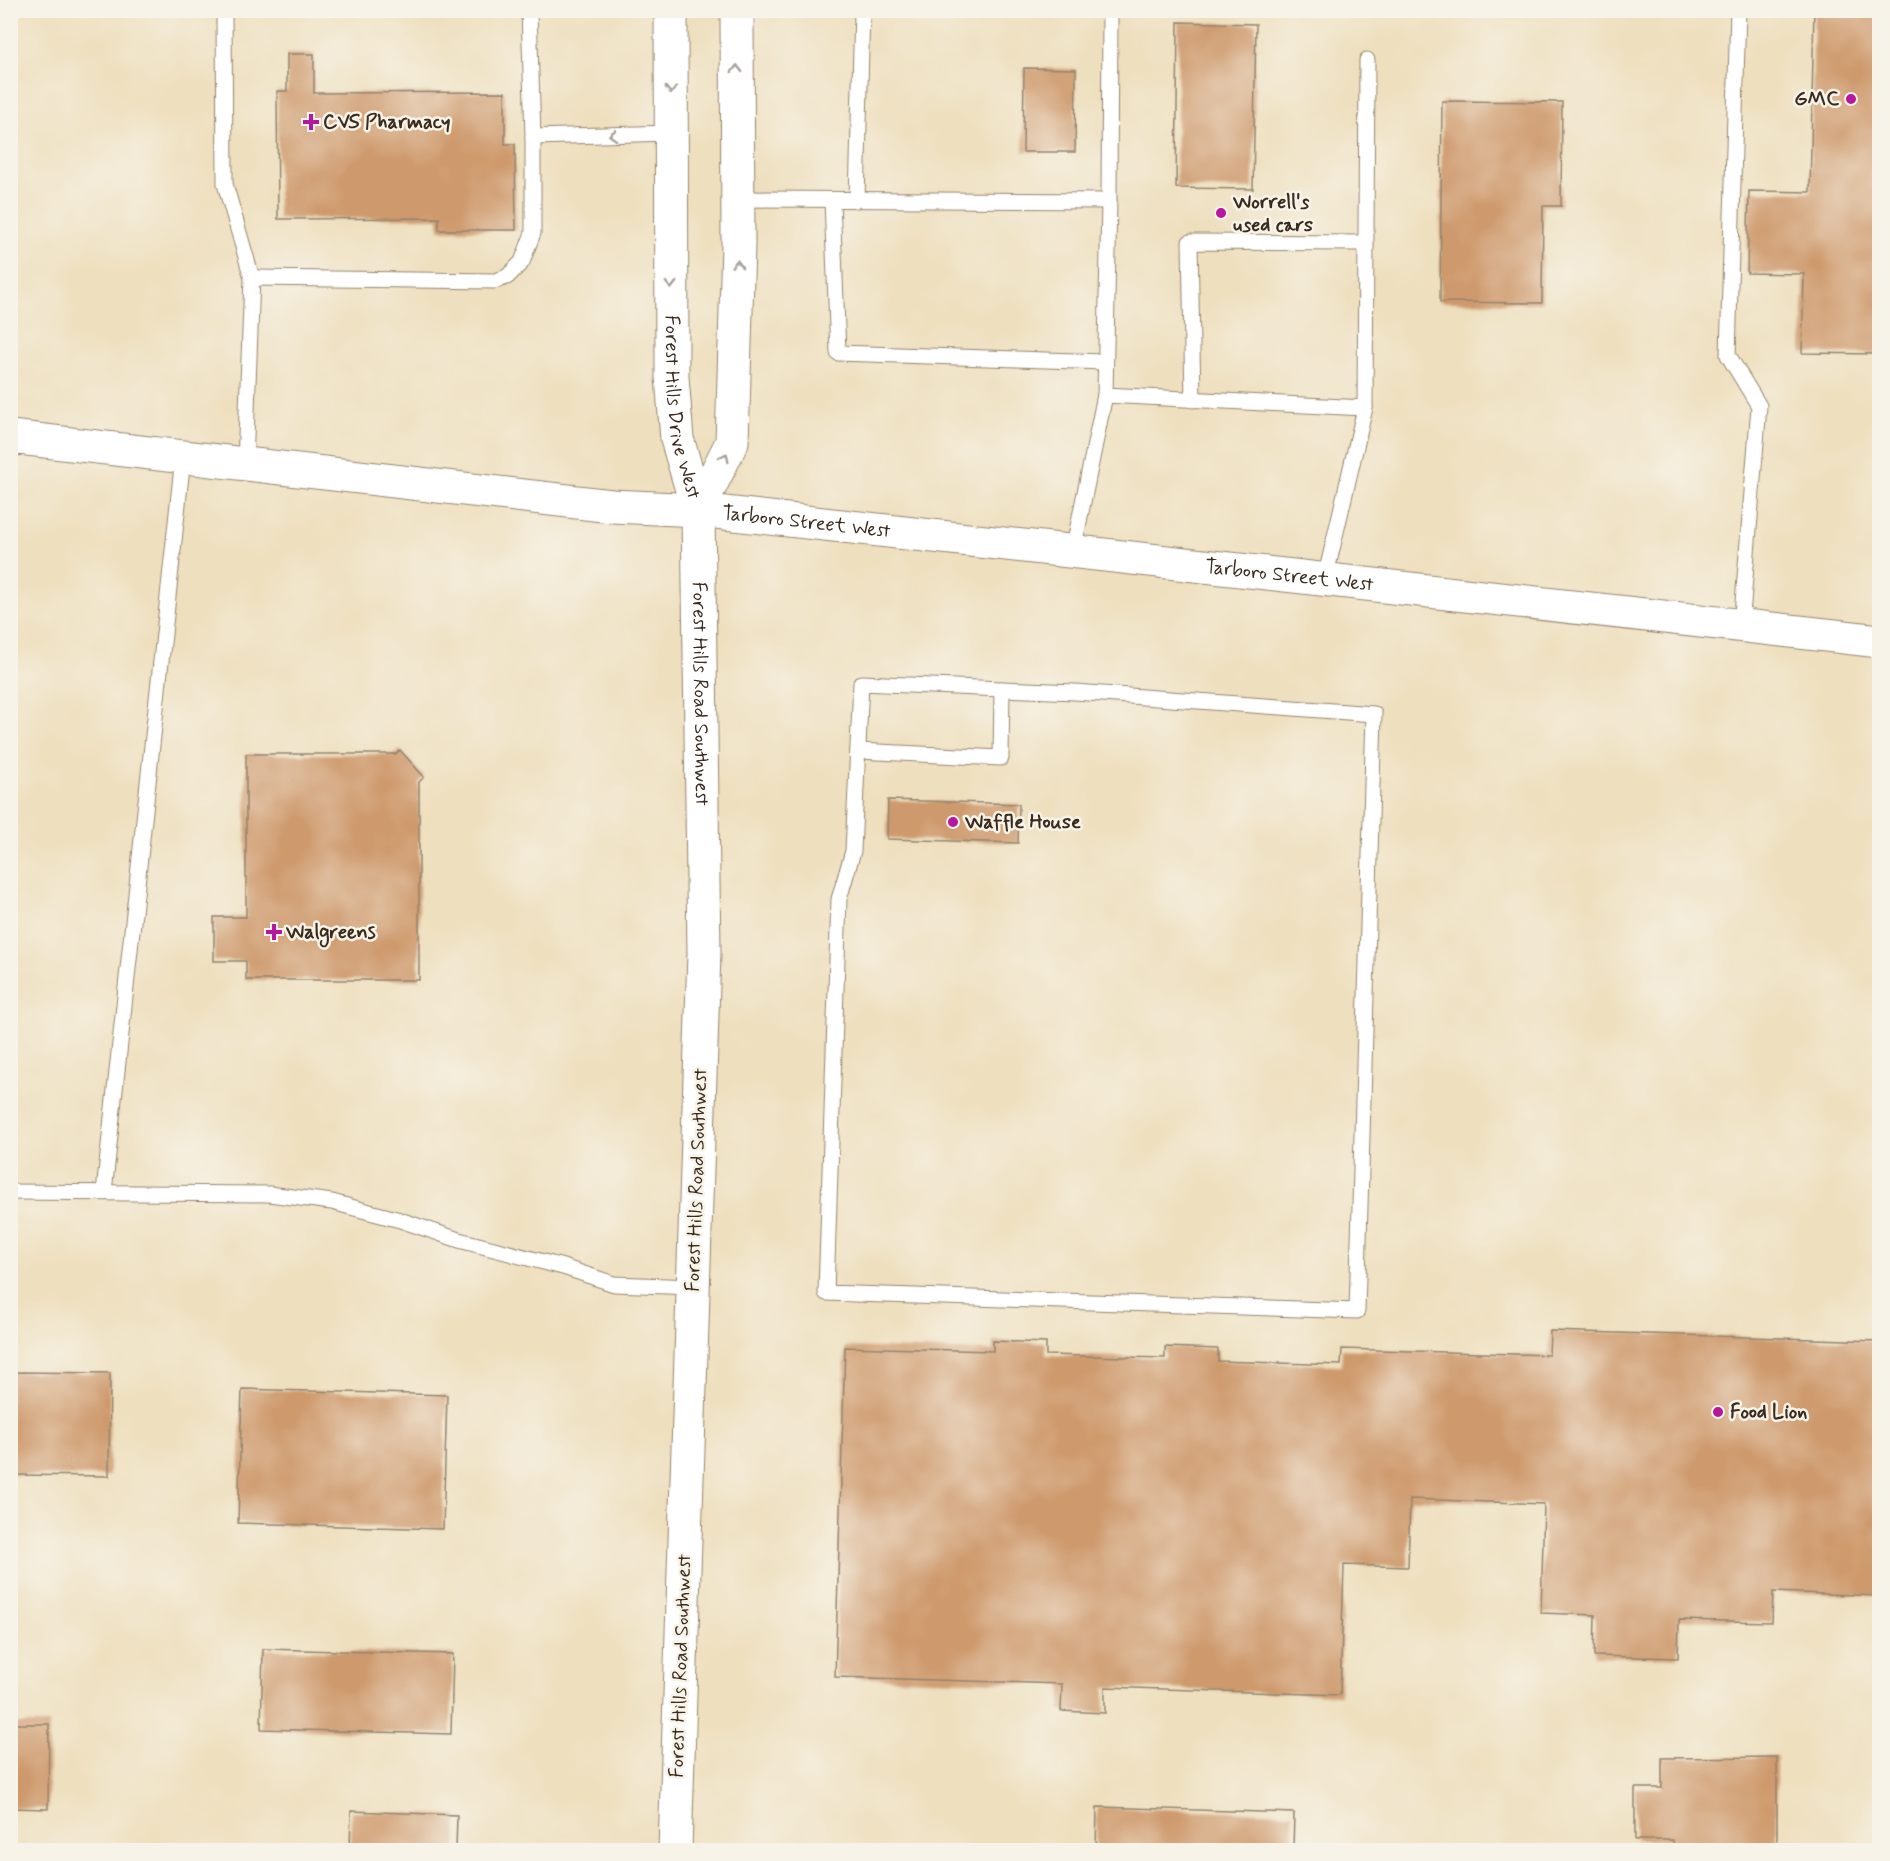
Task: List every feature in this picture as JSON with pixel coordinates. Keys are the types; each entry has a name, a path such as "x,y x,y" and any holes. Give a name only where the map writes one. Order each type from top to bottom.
{"main road":[{"name":"Forest Hills Drive West","path":"671,10 672,377 677,439 698,510"},
{"name":"Forest Hills Drive West","path":"698,510 732,442 737,199 737,10"},
{"name":"Tarboro Street West","path":"10,437 612,506 698,510 1880,641"},
{"name":"Forest Hills Road Southwest","path":"675,1851 704,953 698,510"}],"lane":[{"path":"224,10 225,184 252,278 245,464"},
{"path":"252,278 495,281 507,277 522,262 533,233 529,10"},
{"path":"857,200 862,10"},
{"path":"1073,551 1105,395 1110,10"},
{"path":"1738,10 1728,355 1759,406 1741,627"},
{"path":"1325,579 1365,408 1367,60"},
{"path":"533,137 671,133"},
{"path":"737,199 1109,201"},
{"path":"832,200 838,353 1106,362"},
{"path":"1193,400 1190,242 1366,243"},
{"path":"1105,395 1365,408"},
{"path":"104,1192 183,457"},
{"path":"861,683 1002,689 1075,692 1374,714 1357,1311 826,1293 838,899 853,851 861,683"},
{"path":"858,751 1001,758 1002,689"},
{"path":"10,1192 269,1194 332,1202 400,1220 459,1240 563,1267 614,1284 693,1287"}],"building":[{"path":"1814,10 1880,10 1880,354 1802,353 1804,274 1747,273 1749,191 1810,192"},
{"path":"1178,22 1256,24 1253,189 1176,188"},
{"name":"CVS Pharmacy","path":"287,54 314,54 314,93 505,92 505,144 515,144 516,230 439,230 439,218 278,219 277,91 287,91"},
{"path":"1024,68 1076,69 1075,152 1023,152"},
{"path":"1442,101 1562,102 1561,206 1543,206 1542,303 1440,302"},
{"name":"Walgreens","path":"400,750 424,777 419,782 419,980 246,980 246,961 214,961 214,917 246,917 246,754 396,754"},
{"name":"Waffle House","path":"888,800 1019,804 1018,843 887,839"},
{"path":"1550,1331 1880,1341 1880,1596 1773,1592 1772,1622 1679,1620 1678,1658 1594,1656 1595,1615 1541,1613 1544,1504 1410,1499 1408,1567 1344,1565 1340,1695 1105,1687 1105,1713 1061,1711 1062,1684 835,1677 845,1347 993,1351 993,1341 1046,1343 1046,1355 1165,1358 1165,1347 1218,1349 1218,1361 1341,1365 1342,1349 1549,1355"},
{"path":"10,1372 110,1373 109,1476 10,1475"},
{"path":"242,1389 447,1395 443,1529 238,1523"},
{"path":"263,1649 453,1654 451,1734 261,1729"},
{"path":"10,1724 49,1724 48,1809 10,1808"},
{"path":"1777,1757 1777,1850 1673,1850 1673,1840 1635,1840 1635,1788 1662,1788 1662,1758"},
{"path":"1097,1807 1294,1813 1293,1850 1096,1850"},
{"path":"351,1811 457,1815 456,1850 350,1850"}],"place":[{"name":"GMC","path":"1851,99"},
{"name":"CVS Pharmacy","path":"311,122"},
{"name":"Worrell's used cars","path":"1221,213"},
{"name":"Waffle House","path":"953,822"},
{"name":"Walgreens","path":"274,932"},
{"name":"Food Lion","path":"1718,1412"}]}
